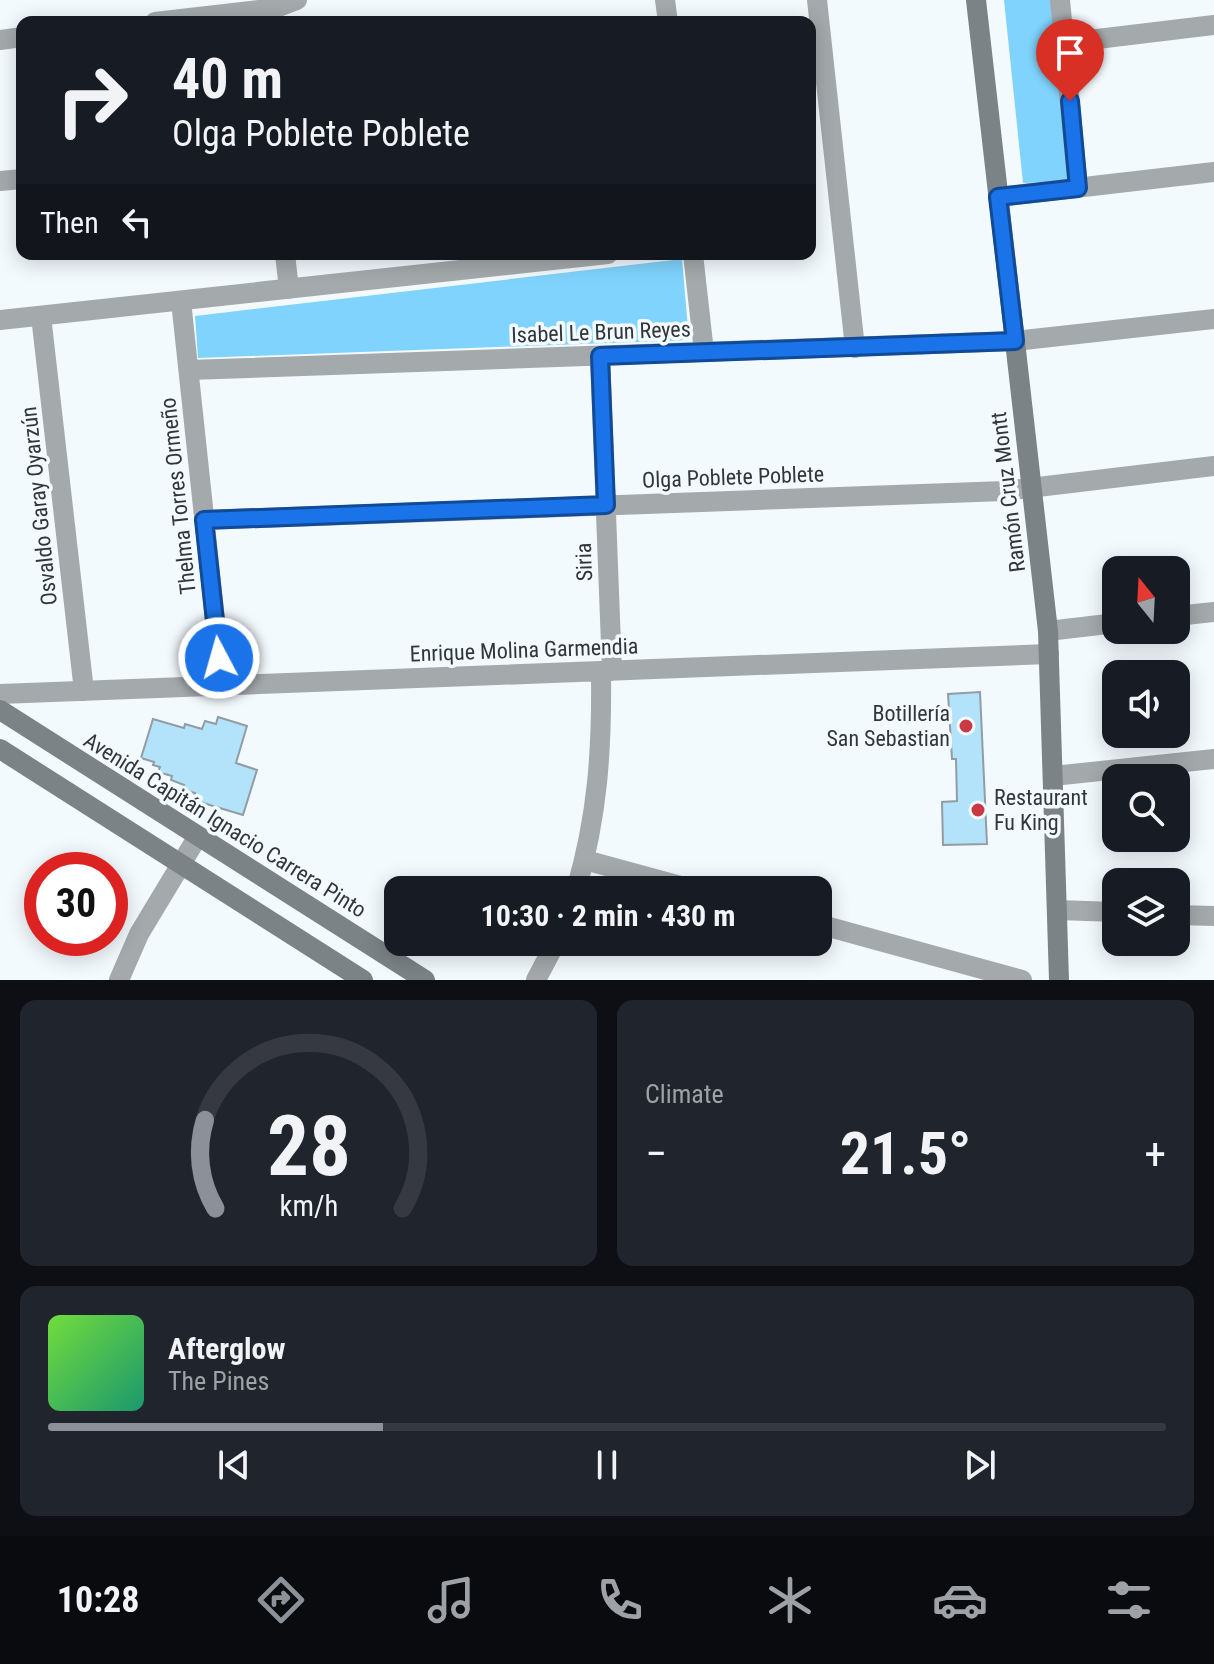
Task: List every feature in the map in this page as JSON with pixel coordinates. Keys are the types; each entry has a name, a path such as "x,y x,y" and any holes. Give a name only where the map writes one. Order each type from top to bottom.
{"street":[{"path":"259,16 297,0"},
{"path":"817,0 855,348"},
{"name":"Ramón Cruz Montt","path":"976,0 1048,631 1059,980"},
{"path":"1060,0 1078,188"},
{"path":"1064,43 1214,25"},
{"path":"998,197 1214,172"},
{"path":"286,260 289,289"},
{"path":"0,320 553,260"},
{"path":"694,260 704,352"},
{"name":"Thelma Torres Ormeño","path":"181,301 222,685"},
{"name":"Osvaldo Garay Oyarzún","path":"41,316 84,691"},
{"name":"Isabel Le Brun Reyes","path":"189,370 1015,341 1214,319"},
{"name":"Siria","path":"580,876 600,772 607,671 606,505 600,356"},
{"name":"Olga Poblete Poblete","path":"204,520 1005,491 1214,466"},
{"path":"1190,615 1214,612"},
{"path":"1048,631 1102,625"},
{"name":"Enrique Molina Garmendia","path":"0,694 1049,654"},
{"name":"Avenida Capitán Ignacio Carrera Pinto","path":"0,710 425,980"},
{"path":"0,749 363,980"},
{"path":"1053,776 1214,759"},
{"path":"119,980 139,934 198,836"},
{"path":"585,860 644,876"},
{"path":"1057,910 1102,912"},
{"path":"1190,915 1214,916"},
{"path":"832,928 1022,980"},
{"path":"536,980 549,956"}],"shaded area":[{"path":"1004,0 1052,0 1072,181 1023,183"},
{"path":"682,260 689,340 198,358 195,316"}],"building":[{"path":"980,692 987,844 943,845 942,802 957,801 956,759 952,759 948,694"},
{"path":"218,717 247,726 236,763 257,770 243,815 193,800 195,793 183,790 184,785 171,780 172,776 158,772 160,767 153,765 154,762 141,758 153,719 184,728 185,724 202,729 205,721 216,724"}],"place":[{"name":"Botillería San Sebastian","path":"966,726"},
{"name":"Restaurant Fu King","path":"978,810"}],"route":[{"path":"219,658 204,520 606,505 600,356 1015,341 998,197 1078,188 1070,101"}]}
